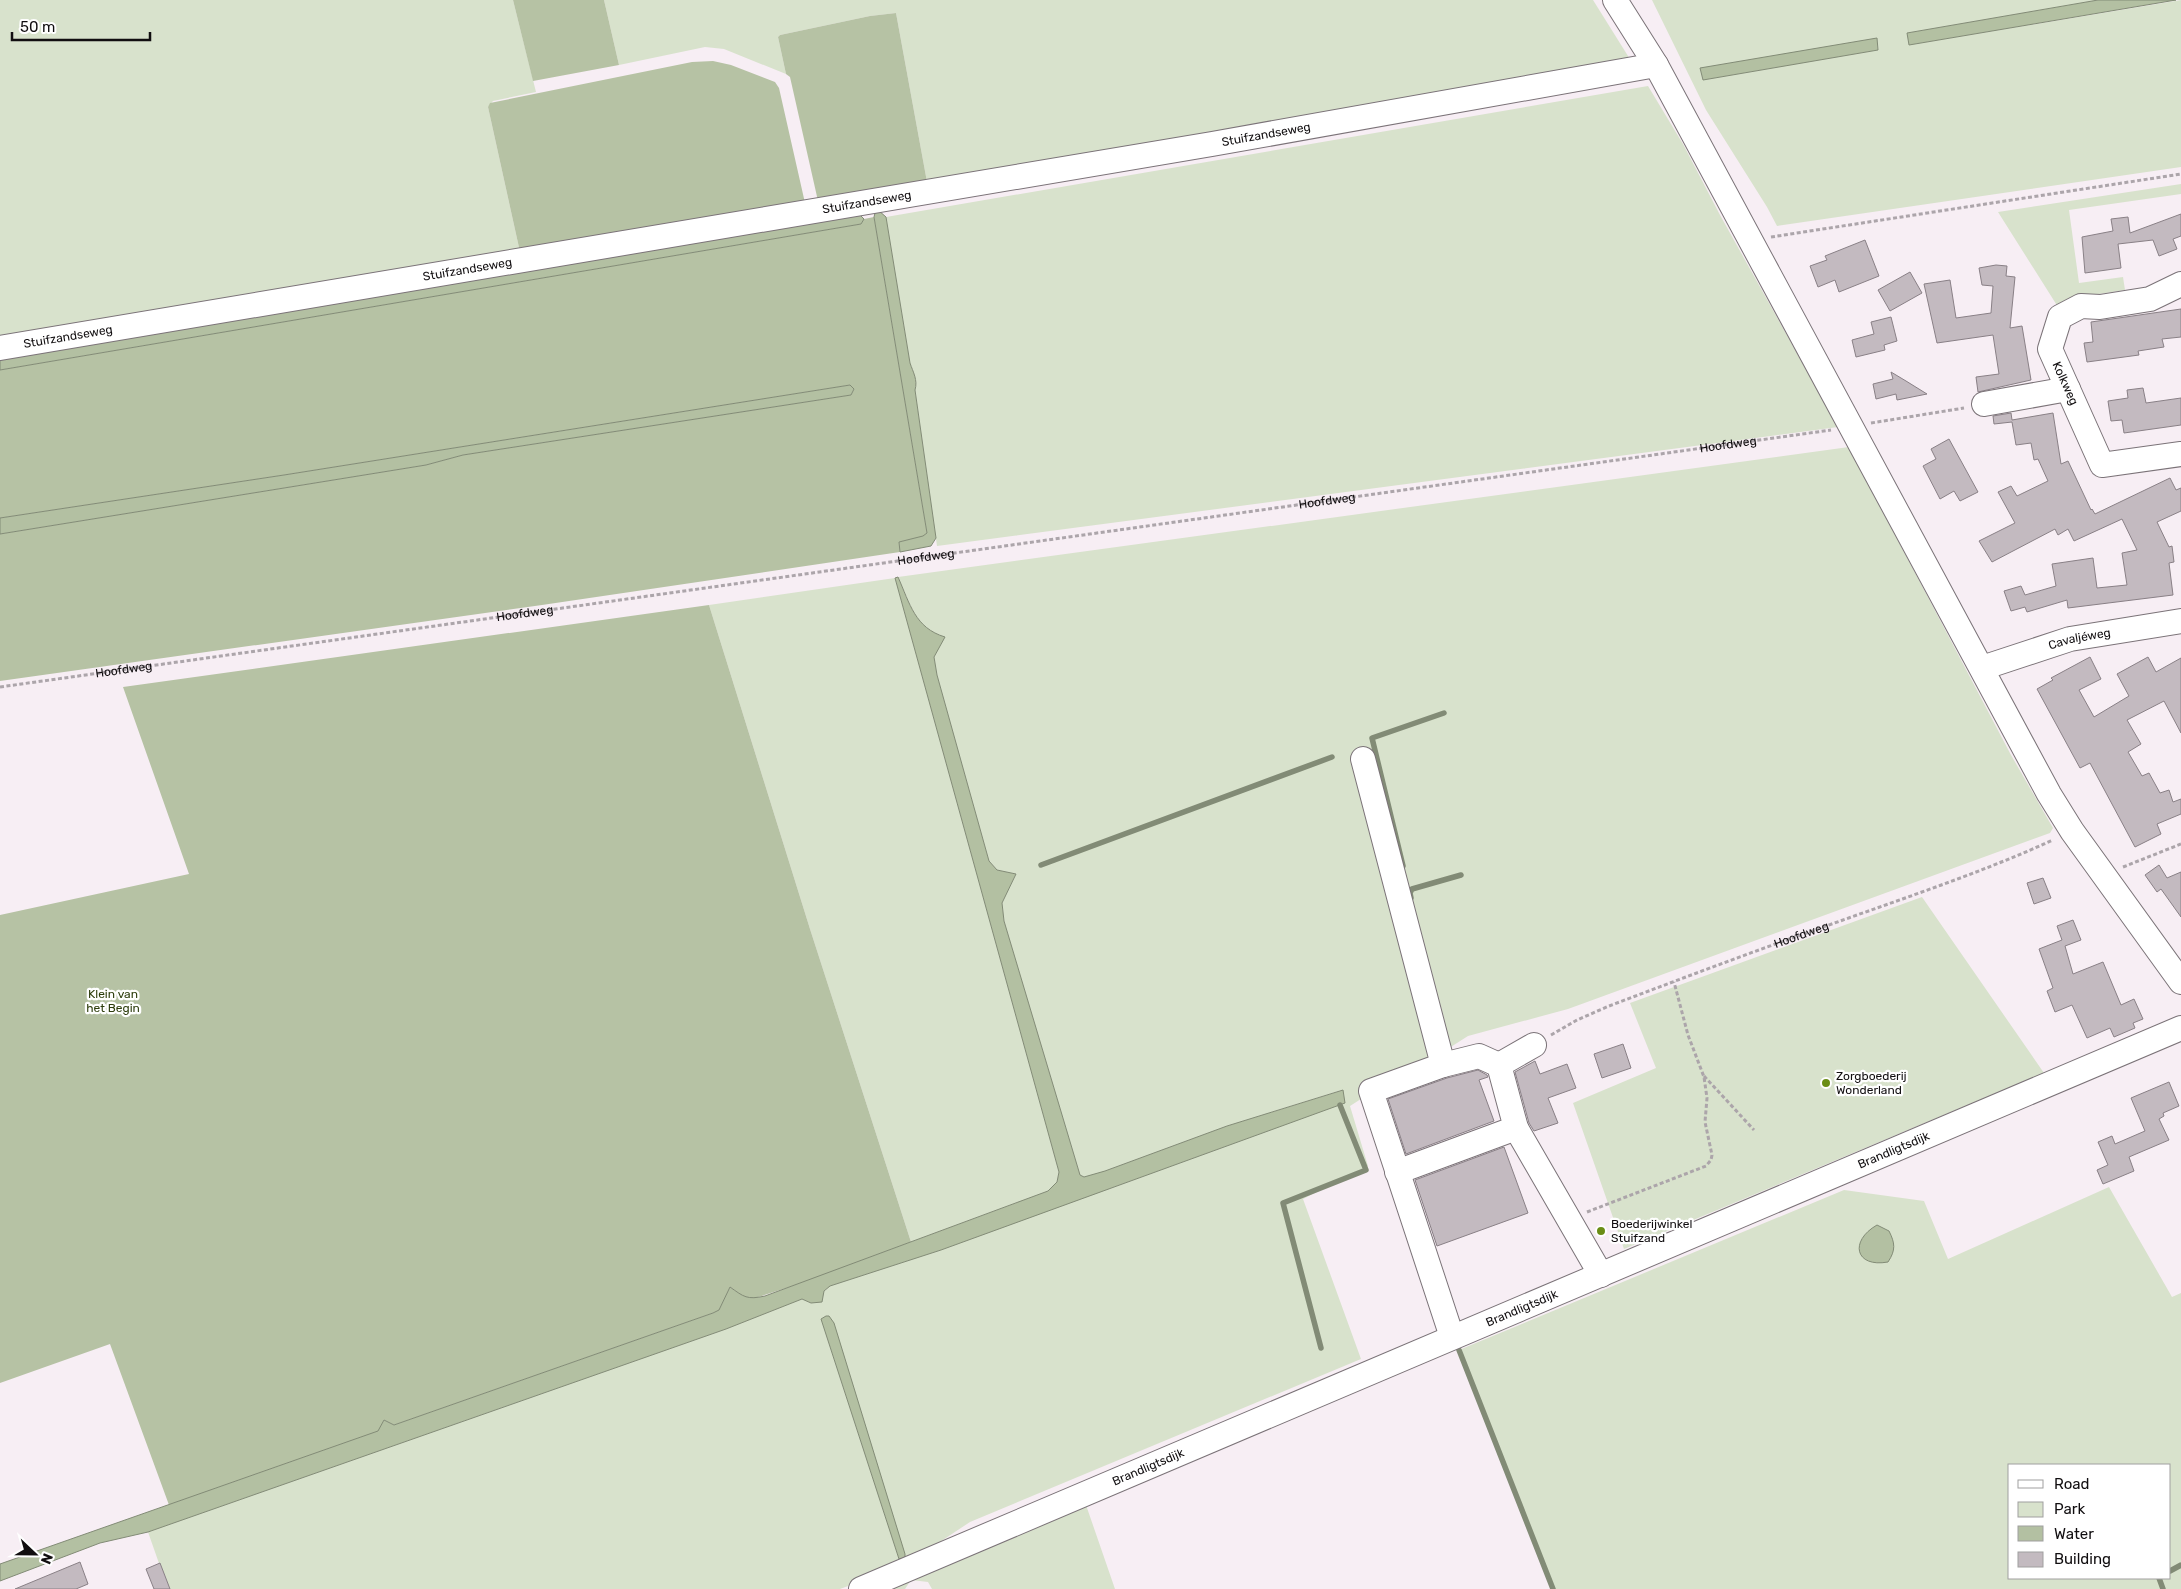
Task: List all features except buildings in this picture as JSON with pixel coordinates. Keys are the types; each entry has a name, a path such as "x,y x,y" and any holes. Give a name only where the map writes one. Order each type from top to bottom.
{"street":[{"path":"1615,0 1656,65 2049,794 2072,831 2181,982"},
{"name":"Stuifzandseweg","path":"0,348 1202,145 1656,65"},
{"name":"Kolkweg","path":"2181,284 2150,299 2100,308 2081,306 2060,317 2050,349 2102,466 2181,454"},
{"path":"1984,404 2068,389"},
{"name":"Cavaljéweg","path":"1982,668 2070,638 2181,621"},
{"path":"1363,759 1443,1065"},
{"name":"Brandligtsdijk","path":"861,1589 2181,1028"},
{"path":"1499,1064 1534,1045"},
{"path":"1452,1338 1370,1092 1443,1065 1479,1056 1499,1064"},
{"path":"1499,1064 1516,1128 1601,1274"},
{"path":"1397,1172 1516,1128"}],"path":[{"path":"1764,238 2181,174"},
{"name":"Hoofdweg","path":"0,687 1851,427 1984,404"},
{"name":"Hoofdweg","path":"1534,1045 1577,1020 1674,982 1953,882 2072,831"},
{"path":"2115,870 2181,844"},
{"path":"1568,1219 1706,1166 1711,1160 1712,1155 1705,1122 1706,1098 1704,1076 1688,1035 1674,982"},
{"path":"1704,1076 1754,1130"}],"green space":[{"path":"0,0 513,0 536,92 493,101 488,107 520,252 0,340"},
{"path":"513,0 604,0 619,65 533,81"},
{"path":"604,0 1593,0 1633,64 927,182 896,13 870,16 780,35 778,37 786,74 724,49 705,47 619,65"},
{"path":"1652,0 2098,0 1907,33 1909,45 2181,0 2181,167 1777,226 1706,110","holes":["1877,39 1878,50 1703,80 1700,69"]},
{"path":"896,13 927,182 818,201 790,77 786,74 778,37 780,35 870,16"},
{"path":"713,61 731,65 775,82 779,88 805,203 520,252 488,107 490,103 692,62"},
{"path":"1648,86 1683,144 1720,215 1838,427 937,546 915,390 916,379 910,363 886,217"},
{"path":"2181,184 2181,194 2069,210 2079,283 2123,277 2125,290 2079,297 2058,307 1998,212"},
{"path":"874,217 927,533 924,536 899,542 900,552 542,605 0,681 0,534 426,465 463,455 851,395 854,389 850,385 0,518 0,370 861,224 864,219"},
{"path":"1849,447 2011,755 2053,828 2050,833 1568,1009 1468,1036 1435,1057 1411,1067 1350,1106 1368,1166 1303,1199 1361,1359 970,1522 905,1565 840,1589 168,1589 148,1532 726,1329 802,1299 811,1303 830,1286 941,1250 1087,1196 1084,1178 1080,1175 1004,921 1002,903 1016,874 997,870 989,861 937,675 934,657 938,647 931,633 921,624 912,609 898,577","holes":["1342,1090 1344,1103 1109,1189 1105,1171 1227,1126","821,1319 901,1543 899,1559"]},
{"path":"895,578 1059,1172 1057,1182 1048,1191 911,1242 810,929 709,605"},
{"name":"Klein van het Begin","path":"709,605 810,929 911,1242 805,1282 752,1299 742,1296 730,1287 719,1311 394,1425 384,1420 379,1431 169,1505 110,1344 0,1383 0,915 189,874 123,687"},
{"path":"1922,897 2044,1073 1624,1249 1573,1103 1656,1068 1630,1003"},
{"path":"2109,1187 2172,1297 2181,1293 2181,1589 1554,1589 1459,1350 1844,1190 1924,1201 1948,1259"},
{"path":"1086,1505 1115,1589 932,1589 928,1582 911,1580 905,1589 889,1589"}],"water":[{"path":"2098,0 2176,0 1909,45 1907,33"},
{"path":"1877,38 1878,50 1703,80 1700,68"},
{"path":"878,210 886,217 910,363 916,379 915,390 936,538 931,546 900,552 899,542 923,536 927,533 874,217"},
{"path":"859,214 864,219 861,224 0,370 0,359"},
{"path":"850,385 854,389 851,395 463,455 426,465 0,534 0,518"},
{"path":"898,577 910,605 920,621 927,628 945,637 934,657 937,675 989,861 997,870 1016,874 1002,903 1004,921 1080,1175 1084,1177 1105,1171 1227,1126 1343,1090 1345,1103 941,1250 830,1286 824,1291 822,1302 811,1303 802,1299 726,1329 148,1532 100,1543 0,1581 0,1564 378,1431 384,1420 394,1425 713,1313 719,1310 730,1287 746,1297 765,1296 1048,1191 1057,1182 1059,1172 895,578"},
{"path":"1877,1225 1889,1231 1892,1239 1894,1246 1888,1262 1877,1263 1868,1261 1860,1252 1859,1245 1862,1238"},
{"path":"829,1316 834,1323 905,1558 899,1559 821,1319"}],"waterway":[{"path":"1403,866 1372,738 1444,713"},
{"path":"1041,865 1332,757"},
{"path":"1411,898 1410,893 1412,889 1461,875"},
{"path":"1321,1348 1283,1203 1366,1170 1340,1105"},
{"path":"1459,1350 1553,1589"},
{"path":"2171,1570 2181,1565"},
{"path":"2159,1579 2163,1589"}],"place":[{"name":"Zorgboederij Wonderland","path":"1826,1083"},
{"name":"Boederijwinkel Stuifzand","path":"1601,1231"}]}
